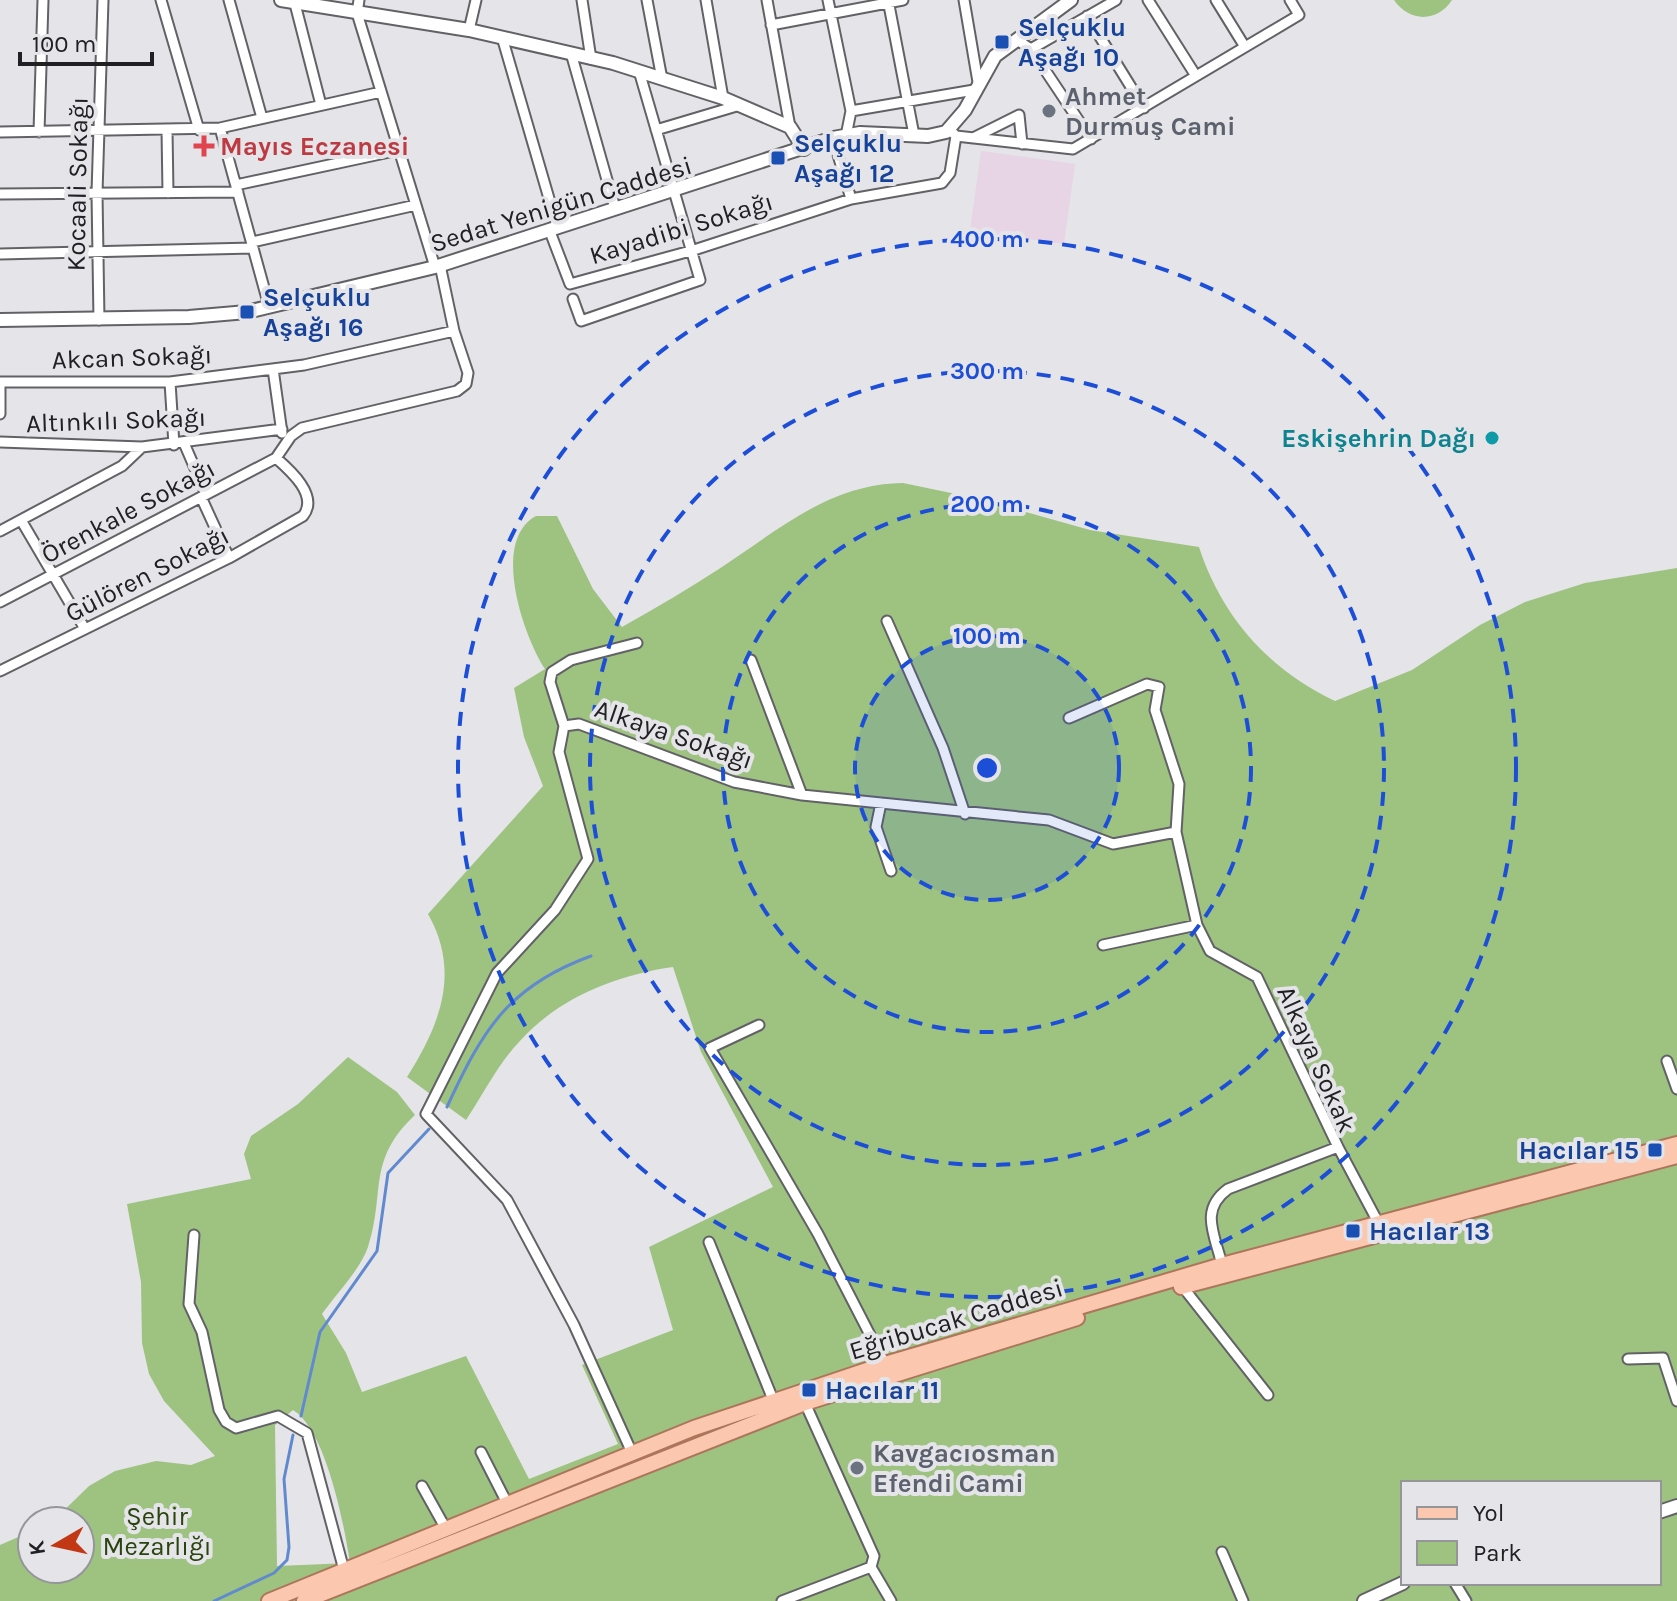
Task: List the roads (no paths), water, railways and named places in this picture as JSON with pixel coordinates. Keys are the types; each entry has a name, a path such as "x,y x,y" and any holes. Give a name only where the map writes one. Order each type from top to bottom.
{"main road":[{"name":"Eğribucak Caddesi","path":"269,1601 694,1428 885,1364 1222,1265 1677,1144"},
{"name":"Eğribucak Caddesi","path":"304,1601 805,1403 1182,1286 1677,1156"}],"street":[{"path":"39,132 43,0"},
{"name":"Kocaali Sokağı","path":"99,320 97,193 103,0"},
{"path":"161,0 199,130"},
{"path":"229,0 262,118"},
{"path":"469,30 476,0"},
{"path":"582,0 591,59"},
{"path":"647,0 662,79"},
{"path":"706,0 723,98"},
{"path":"767,0 790,127 804,149"},
{"path":"828,0 851,111 839,137 851,199"},
{"path":"771,25 903,0"},
{"path":"964,0 976,86"},
{"path":"1071,0 995,56 953,133 1073,149 1299,15 1290,0"},
{"path":"1031,49 1116,0"},
{"path":"1148,0 1196,76"},
{"path":"1216,0 1245,47"},
{"path":"321,105 289,1 358,6 571,53 723,98 790,127"},
{"path":"888,1 914,135"},
{"path":"276,458 283,444 302,428 462,389 468,373 438,266 381,92 358,6"},
{"path":"1087,16 1144,108"},
{"path":"502,37 553,228"},
{"path":"1017,40 1031,49 1091,139"},
{"path":"571,53 615,208"},
{"path":"573,299 581,321 697,284 701,278 639,71"},
{"path":"851,111 976,86"},
{"path":"0,132 220,128 381,92"},
{"path":"656,130 740,105"},
{"path":"973,138 1019,115 1022,144"},
{"path":"220,128 269,306"},
{"path":"167,130 168,193"},
{"name":"Sedat Yenigün Caddesi","path":"0,320 189,317 269,306 438,266 839,137 953,133"},
{"name":"Kayadibi Sokağı","path":"553,228 570,284 694,250 851,199 942,183 950,173 953,133"},
{"path":"0,194 168,193 237,189 399,150"},
{"path":"0,254 98,253 252,245 416,205"},
{"name":"Akcan Sokağı","path":"0,382 170,382 273,369 454,331"},
{"path":"273,369 283,444"},
{"path":"0,382 0,414"},
{"path":"170,382 179,444 229,558"},
{"name":"Altınkılı Sokağı","path":"0,442 142,447 282,429"},
{"path":"2,526 21,520 122,466 142,447"},
{"name":"Örenkale Sokağı","path":"0,602 276,458"},
{"name":"Gülören Sokağı","path":"0,671 229,558 303,516 308,509 303,489 276,458"},
{"path":"21,520 85,629"},
{"path":"887,621 943,748 965,814"},
{"path":"564,726 550,682 552,672 571,660 637,643"},
{"path":"751,660 802,795"},
{"name":"Alkaya Sokak","path":"1069,718 1147,684 1158,685 1155,710 1179,784 1176,832 1197,925 1210,951 1257,977 1338,1147 1228,1189 1218,1197 1210,1211 1222,1265"},
{"name":"Alkaya Sokağı","path":"633,1455 574,1325 507,1200 426,1114 497,973 555,910 588,859 559,752 564,726 579,724 734,782 802,795 965,814 1049,820 1113,844 1176,832"},
{"path":"881,803 876,827 891,871"},
{"path":"1103,945 1197,925"},
{"path":"759,1025 710,1048 818,1234 885,1364"},
{"path":"1667,1061 1677,1089"},
{"path":"1338,1147 1379,1224"},
{"path":"194,1235 189,1304 202,1332 219,1410 226,1422 236,1428 278,1416 307,1433 344,1570"},
{"path":"709,1242 774,1402"},
{"path":"1182,1286 1268,1395"},
{"path":"1628,1359 1663,1358 1677,1401"},
{"path":"805,1403 874,1556 871,1567 891,1601"},
{"path":"481,1452 508,1505"},
{"path":"422,1486 446,1529"},
{"path":"1222,1552 1243,1601"},
{"path":"782,1601 871,1567"},
{"path":"1364,1601 1401,1584"}],"waterway":[{"path":"447,1107 473,1056 501,1014 538,982 591,956"},
{"path":"301,1416 320,1332 377,1251 388,1173 429,1129"},
{"path":"214,1601 274,1573 287,1560 289,1547 284,1479 293,1435"}],"place":[{"name":"Selçuklu Aşağı 10","path":"1002,42"},
{"name":"Ahmet Durmuş Cami","path":"1049,111"},
{"name":"Mayıs Eczanesi","path":"204,146"},
{"name":"Selçuklu Aşağı 12","path":"778,158"},
{"name":"Selçuklu Aşağı 16","path":"247,312"},
{"name":"Eskişehrin Dağı","path":"1492,438"},
{"name":"Hacılar 15","path":"1655,1150"},
{"name":"Hacılar 13","path":"1353,1231"},
{"name":"Hacılar 11","path":"809,1390"},
{"name":"Kavgacıosman Efendi Cami","path":"857,1468"}],"park label":[{"name":"Şehir Mezarlığı","path":"157,1531"}]}
